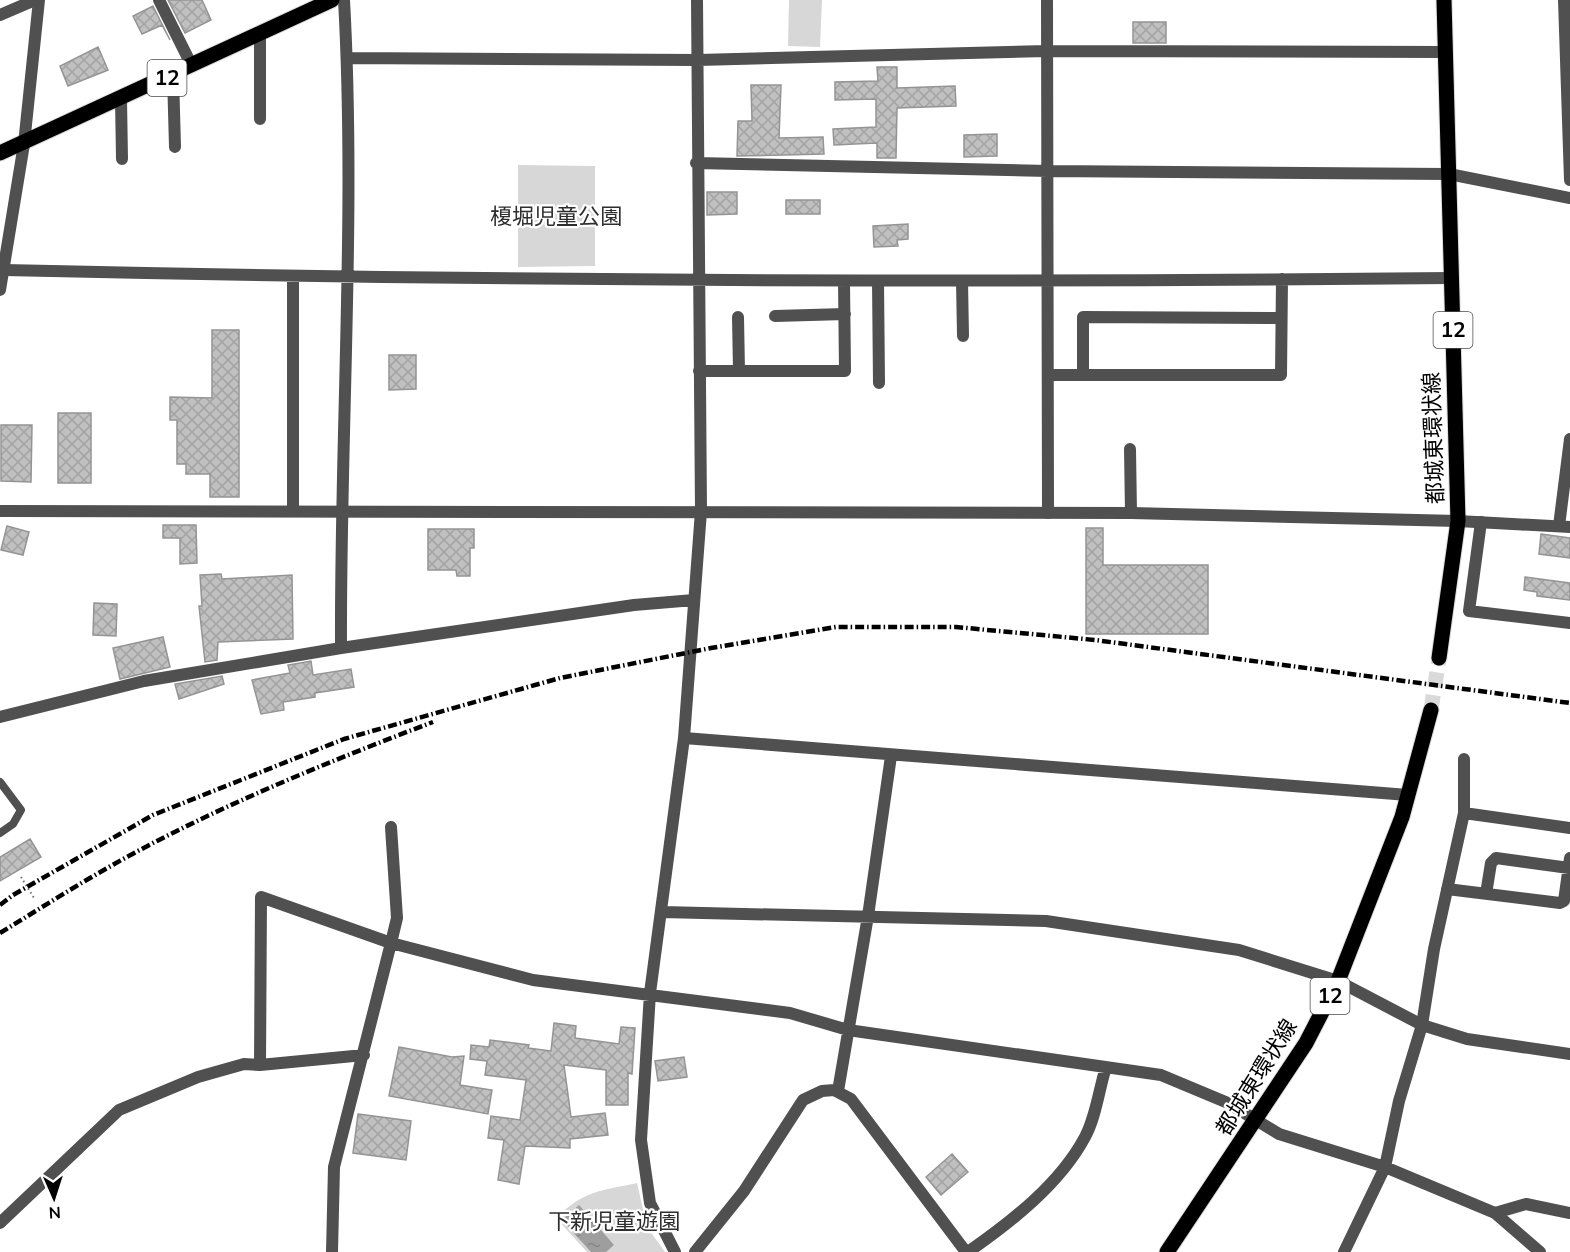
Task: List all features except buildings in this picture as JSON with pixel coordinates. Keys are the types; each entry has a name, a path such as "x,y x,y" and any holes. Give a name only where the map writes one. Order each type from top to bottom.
{"main road":[{"name":"12","path":"0,153 24,144 332,0"},
{"name":"都城東環状線","path":"1439,658 1458,521 1444,0"},
{"name":"都城東環状線","path":"1167,1252 1306,1043 1338,981 1394,837 1431,710"}],"street":[{"path":"0,15 37,0 24,144 0,290"},
{"path":"159,0 192,66"},
{"path":"341,648 340,510 348,278 347,58 344,0"},
{"path":"675,1252 650,1203 641,1140 650,993 684,738 701,511 696,163 697,0"},
{"path":"1047,0 1050,282 1048,513"},
{"path":"1564,0 1570,180"},
{"path":"260,34 260,118"},
{"path":"347,58 698,60 1046,51 1446,52"},
{"path":"173,75 175,147"},
{"path":"121,99 122,159"},
{"path":"696,163 1048,171 1449,174 1570,198"},
{"path":"4,270 348,278 1050,282 1451,278"},
{"path":"293,276 293,510"},
{"path":"1049,375 1281,375 1282,279"},
{"path":"699,371 845,371 844,280"},
{"path":"878,281 879,382"},
{"path":"962,281 963,336"},
{"path":"775,316 844,314"},
{"path":"738,317 739,371"},
{"path":"1083,375 1083,317 1281,318"},
{"path":"0,511 1131,513 1458,521 1564,527 1570,439"},
{"path":"1130,449 1131,513"},
{"path":"1481,522 1469,611 1570,623"},
{"path":"0,717 144,681 341,648 634,605 694,600"},
{"path":"684,738 1408,795"},
{"path":"838,1092 868,916 891,756"},
{"path":"1344,1252 1385,1167 1399,1101 1422,1025 1434,949 1464,813 1464,759"},
{"path":"1464,813 1570,828"},
{"path":"332,1252 334,1167 397,918 391,827"},
{"path":"1447,889 1486,894 1560,903 1564,901 1569,863 1496,858 1491,863 1486,894"},
{"path":"260,1065 261,897 391,943 533,980 650,993 790,1013 848,1030 1106,1066 1161,1076 1228,1103 1279,1134 1385,1167 1495,1213 1540,1252"},
{"path":"662,912 1046,921 1160,936 1239,950 1338,981 1422,1025 1467,1039 1570,1054"},
{"path":"0,1223 119,1110 198,1077 244,1064 260,1065 364,1055"},
{"path":"695,1252 744,1191 803,1100 822,1091 838,1092 851,1099 967,1252 993,1234 1035,1198 1069,1161 1086,1136 1106,1066"},
{"path":"1495,1213 1526,1204 1570,1213"}],"lane":[{"path":"0,782 21,810 13,824 0,833"}],"path":[{"path":"21,877 34,898"}],"green space":[{"path":"789,0 822,0 820,47 788,46"},
{"name":"榎堀児童公園","path":"518,165 595,166 595,266 518,267"},
{"name":"下新児童遊園","path":"637,1183 647,1227 665,1252 587,1252 556,1218 576,1202 594,1193"}],"water":[{"path":"579,1205 614,1245 606,1252 591,1252 562,1220"}],"tunnel":[{"path":"1431,710 1439,658"}],"railway":[{"path":"0,905 13,895 153,815 344,739 560,678 711,648 836,627 956,627 1095,640 1570,703"},
{"path":"0,933 109,867 187,826 309,771 433,722"}]}
